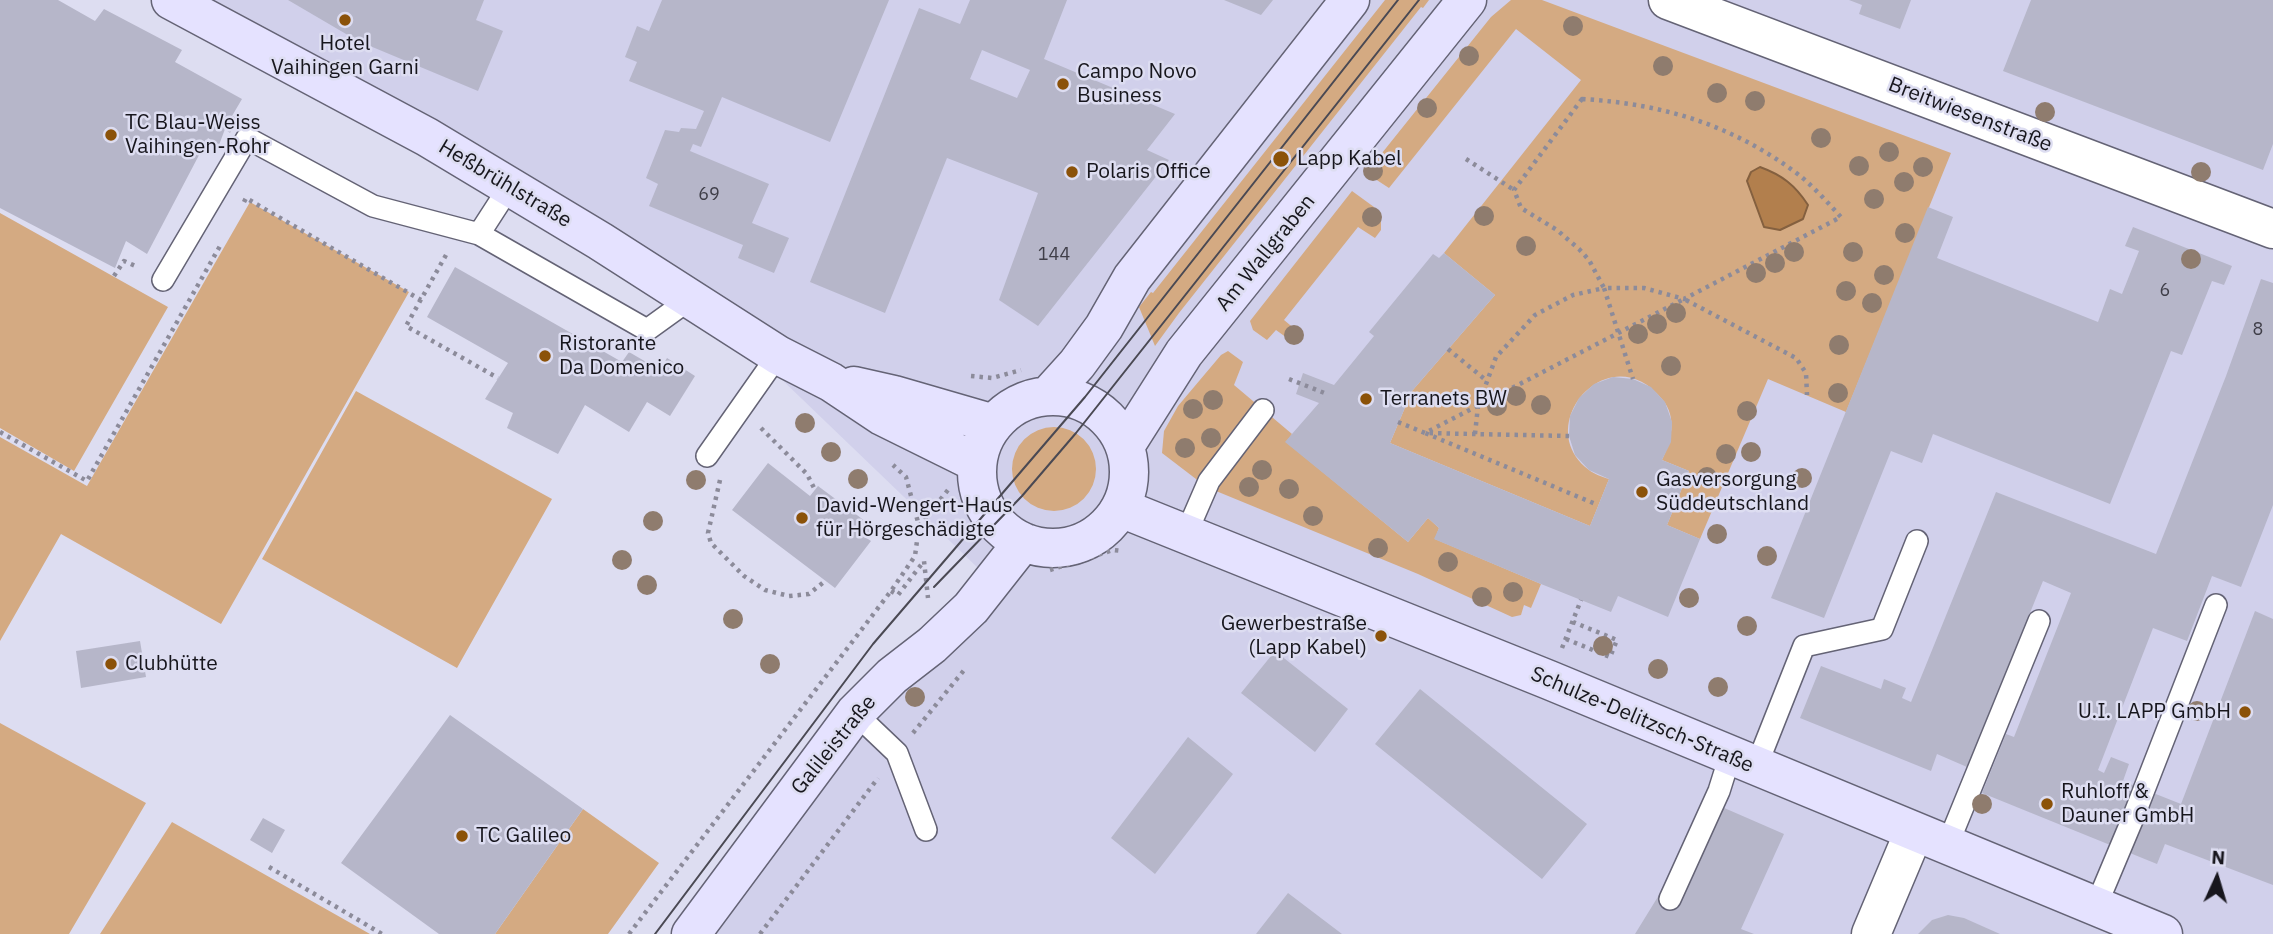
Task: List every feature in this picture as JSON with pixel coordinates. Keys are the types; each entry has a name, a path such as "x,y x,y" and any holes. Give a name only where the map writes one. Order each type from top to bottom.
{"street":[{"name":"Heßbrühlstraße","path":"171,0 379,110 510,186 778,355 831,382 881,416 977,463"},
{"path":"1039,381 1095,408 1113,424 1125,446 1130,467 1128,488 1121,508 1103,530 1079,544 1051,548 1034,557 996,522 988,510 978,485 977,463 982,442 993,424 1018,404 1039,381 1077,364 1104,327 1132,278 1350,0"},
{"name":"Am Wallgraben","path":"1125,446 1184,353 1467,0"},
{"name":"Breitwiesenstraße","path":"1668,0 2273,229"},
{"name":"Heßbrühlstraße","path":"831,382 894,395 993,424"},
{"name":"Schulze-Delitzsch-Straße","path":"1121,508 1485,654 2163,934"},
{"name":"Galileistraße","path":"691,934 855,713 892,676 1034,557"},
{"path":"1871,934 1930,839"}],"lane":[{"path":"163,280 247,138 373,206 470,232 647,330 690,299"},
{"path":"470,232 510,186"},
{"path":"707,456 778,355"},
{"path":"1186,534 1209,481 1263,410"},
{"path":"1670,900 1719,792 1743,761 1804,646 1882,629 1917,541"},
{"path":"2096,906 2216,605"},
{"path":"1930,839 2039,621"},
{"path":"855,713 897,753 926,831"}],"path":[{"path":"1425,433 1842,217 1800,176 1742,138 1675,112 1621,102 1582,99 1514,190"},
{"path":"1466,159 1514,190 1521,208 1557,229 1589,260 1604,288 1633,379"},
{"path":"240,210 246,198 421,300"},
{"path":"470,232 421,300 406,326 498,378"},
{"path":"0,432 87,481 226,235"},
{"path":"1475,434 1478,406 1496,357 1535,315 1573,295 1604,288 1644,288 1684,299 1796,358 1806,373 1807,395"},
{"path":"1448,349 1487,381"},
{"path":"940,409 954,375 1039,381"},
{"path":"1289,379 1327,394"},
{"path":"746,401 761,428 807,474 815,490"},
{"path":"1398,422 1598,505"},
{"path":"1425,433 1569,436"},
{"path":"707,456 720,465 719,486 708,533 711,543 744,576 765,590 789,596 808,594 825,581"},
{"path":"919,526 955,481 977,463"},
{"path":"629,934 915,556 919,526 906,477"},
{"path":"1034,557 1125,551"},
{"path":"1573,622 1617,640 1610,657 1566,639 1581,600"},
{"path":"760,934 971,660"},
{"path":"269,867 382,934"}],"shaded area":[{"path":"187,0 2273,0 2273,934 699,934 852,706 979,569 675,277"},
{"path":"1385,0 1429,0 1155,346 1139,307 1151,292 1153,293"},
{"path":"1511,0 1542,0 1951,153 1846,412 1768,379 1700,539 1667,525 1689,471 1662,460 1670,437 1670,414 1662,399 1641,382 1620,376 1600,381 1584,394 1572,411 1568,431 1573,452 1589,470 1609,479 1590,526 1390,443 1412,391 1495,295 1444,253 1581,80 1516,29 1389,188 1366,173 1491,17"},
{"path":"1760,167 1781,177 1798,192 1808,205 1803,219 1780,230 1764,227 1747,181 1751,172"},
{"path":"1352,191 1374,207 1381,216 1381,230 1375,238 1358,227 1284,320 1302,335 1294,343 1276,330 1267,340 1253,330 1250,321"},
{"path":"250,202 409,292 221,624 61,534 0,641 0,437 87,486"},
{"path":"0,213 168,307 74,471 0,428"},
{"path":"1228,351 1243,362 1234,385 1292,434 1286,442 1408,542 1428,518 1439,528 1435,539 1541,584 1531,608 1524,605 1521,615 1512,617 1418,574 1216,491 1162,453 1164,431 1178,406 1221,355"},
{"path":"356,391 552,499 457,668 262,559"},
{"path":"1054,427 1070,430 1084,439 1093,453 1096,469 1093,485 1084,499 1070,508 1054,511 1038,508 1024,499 1015,485 1012,469 1015,453 1024,439 1038,430"},
{"path":"0,723 146,803 69,934 0,934"},
{"name":"TC Galileo","path":"583,809 659,863 608,934 495,934"},
{"path":"172,822 370,934 100,934"}],"building":[{"name":"TC Blau-Weiss Vaihingen-Rohr","path":"0,0 58,0 95,21 104,9 182,50 175,62 242,99 232,116 238,118 230,133 225,129 219,145 208,138 147,254 126,241 115,268 0,208"},
{"path":"288,0 484,0 476,20 503,31 478,91 358,41"},
{"path":"662,0 889,0 830,142 722,97 701,147 693,144 690,151 769,184 752,223 789,238 774,273 738,258 743,245 649,206 658,184 646,178 665,130 679,132 681,128 696,129 704,111 629,81 637,62 625,57 637,26 649,31"},
{"name":"Polaris Office","path":"970,0 1067,0 1044,59 1175,114 1147,150 1169,160 1038,326 999,300 1038,193 947,158 885,313 810,282 919,8 960,24","holes":["982,50 1030,70 1017,98 970,79"]},
{"path":"1224,0 1273,0 1261,15"},
{"path":"1849,0 1911,0 1900,29 1859,14 1862,5"},
{"path":"2031,0 2273,0 2273,144 2263,170 2003,71"},
{"path":"1928,207 1953,217 1937,258 2098,322 2110,289 2122,294 2139,251 2125,246 2133,227 2232,266 2224,285 2212,281 2182,355 2171,351 2110,504 1933,434 1922,463 1891,451 1824,618 1771,598"},
{"path":"1444,253 1495,295 1412,391 1390,443 1590,526 1609,479 1589,470 1575,455 1569,436 1570,416 1579,398 1594,384 1613,377 1633,379 1651,387 1665,402 1672,422 1671,442 1662,460 1689,471 1667,525 1700,539 1668,617 1618,596 1611,612 1541,584 1434,539 1439,528 1428,518 1408,542 1285,442 1319,403 1296,394 1303,373 1334,385 1374,336 1369,332 1433,254 1439,258"},
{"name":"Ristorante Da Domenico","path":"455,267 622,362 629,352 660,370 667,358 695,376 670,416 647,402 629,432 585,405 558,454 507,428 513,413 485,399 508,363 427,317"},
{"path":"2261,279 2273,283 2273,505 2241,587 2212,576 2187,641 2153,628 2098,770 2104,773 2111,757 2129,764 2123,781 2181,804 2255,611 2273,619 2273,885 2165,844 2157,864 1982,793 2006,734 2014,737 2071,593 2043,581 1967,767 1937,754 1931,771 1800,718 1821,666 1881,689 1884,679 1906,688 1902,698 1911,702 1996,492 2156,554"},
{"name":"David-Wengert-Haus für Hörgeschädigte","path":"768,463 810,496 818,486 873,527 865,537 871,541 835,588 732,510"},
{"name":"Clubhütte","path":"140,641 146,677 81,688 76,651"},
{"path":"1275,651 1348,709 1315,752 1241,693"},
{"path":"1420,689 1587,824 1542,879 1375,744"},
{"name":"TC Galileo","path":"450,715 583,809 495,934 439,934 341,863"},
{"path":"1188,737 1233,774 1155,874 1111,838"},
{"path":"1722,807 1784,834 1741,929 1754,934 1635,934 1659,895 1678,903"},
{"path":"263,818 285,830 272,853 250,840"},
{"path":"1288,893 1342,934 1256,934"},
{"path":"1948,915 1964,918 2000,934 1918,934 1932,920"}],"tram line":[{"path":"655,934 873,644 1085,397 1398,0"},
{"path":"934,587 1022,496 1076,433 1419,0"}],"place":[{"name":"Hotel Vaihingen Garni","path":"345,20"},
{"name":"Campo Novo Business","path":"1063,84"},
{"name":"TC Blau-Weiss Vaihingen-Rohr","path":"111,135"},
{"name":"Lapp Kabel","path":"1281,159"},
{"name":"Polaris Office","path":"1072,172"},
{"name":"Ristorante Da Domenico","path":"545,356"},
{"name":"Terranets BW","path":"1366,399"},
{"name":"Gasversorgung Süddeutschland","path":"1642,492"},
{"name":"David-Wengert-Haus für Hörgeschädigte","path":"802,518"},
{"name":"Gewerbestraße (Lapp Kabel)","path":"1381,636"},
{"name":"Clubhütte","path":"111,664"},
{"name":"U.I. LAPP GmbH","path":"2245,712"},
{"name":"Ruhloff & Dauner GmbH","path":"2047,804"},
{"name":"TC Galileo","path":"462,836"}]}
